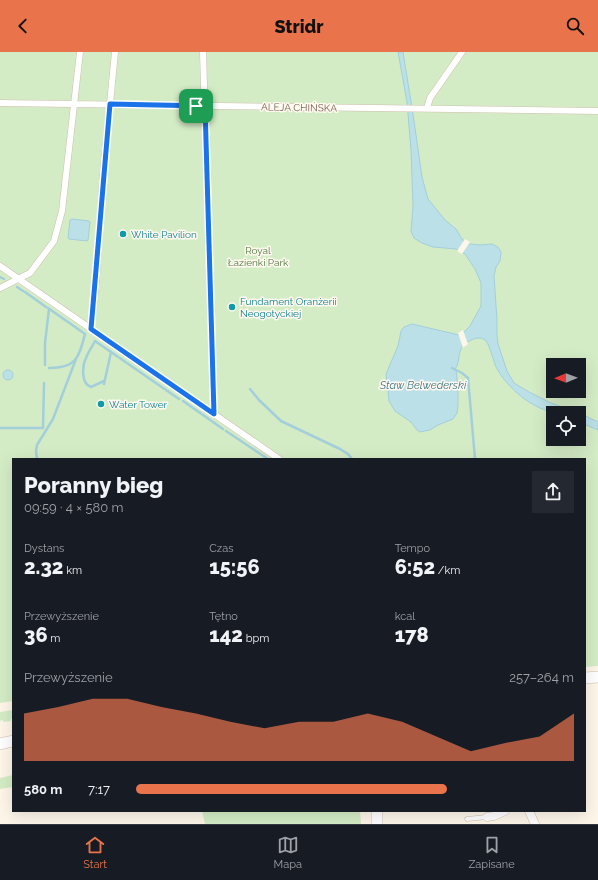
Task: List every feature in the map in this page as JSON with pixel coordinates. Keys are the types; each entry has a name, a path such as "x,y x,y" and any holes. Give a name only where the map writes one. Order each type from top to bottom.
{"street":[{"path":"0,288 30,273 54,241 62,211 80,52"},
{"path":"91,329 115,52"},
{"path":"203,52 214,414"},
{"path":"427,108 430,98 462,52"},
{"name":"ALEJA CHIŃSKA","path":"0,103 598,111"},
{"path":"0,266 278,458"},
{"path":"586,678 598,677"},
{"path":"0,744 12,741"},
{"path":"377,812 377,824"},
{"path":"487,817 503,812"},
{"path":"529,812 535,824"}],"lane":[{"path":"467,819 487,817"}],"green space":[{"name":"Royal Łazienki Park","path":"0,52 598,52 598,666 586,667 586,458 12,458 12,701 0,703"},
{"path":"12,710 11,721 0,721 0,712"},
{"path":"12,775 12,787 0,789 0,778"},
{"path":"202,812 360,812 361,824 205,824"}],"water":[{"name":"Staw Belwederski","path":"398,52 403,52 422,177 428,199 445,220 456,229 462,239 469,244 492,244 498,247 501,252 500,261 496,267 494,276 497,334 498,344 507,371 514,383 529,392 559,406 546,406 546,410 539,408 530,403 514,390 496,367 487,343 482,338 474,339 466,343 461,349 455,369 458,387 458,405 457,413 453,419 430,430 420,432 411,422 395,411 389,401 386,374 398,346 401,331 404,327 412,324 459,335 470,326 481,306 481,283 475,269 465,254 456,249 433,247 422,243 414,238 411,231 413,206 411,150 407,102"},
{"path":"70,220 90,222 87,241 68,238"},
{"path":"6,370 10,370 13,375 10,380 6,380 3,377 3,373"},
{"path":"586,416 598,422 598,430 586,425"}],"pier":[{"path":"465,239 470,242 462,254 457,251"},
{"path":"463,330 468,344 463,348 458,333"}],"waterway":[{"path":"0,277 4,279"},
{"path":"17,287 23,291"},
{"path":"25,292 46,307"},
{"path":"48,308 85,334"},
{"path":"45,365 45,343 49,309"},
{"path":"49,368 58,368 71,364 81,349 85,334"},
{"path":"95,341 179,399"},
{"path":"95,341 85,361 83,370 84,379 85,382 91,387 104,381"},
{"path":"104,384 111,352"},
{"path":"37,458 37,445 53,419 76,359"},
{"name":"Staw Belwederski","path":"452,368 468,378 475,458"},
{"path":"0,428 43,428 44,383"},
{"path":"250,389 281,421 340,449 351,458"},
{"path":"183,401 223,429"},
{"path":"226,431 266,458"}],"place":[{"name":"White Pavilion","path":"123,234"},
{"name":"Fundament Oranżerii Neogotyckiej","path":"232,307"},
{"name":"Water Tower","path":"101,404"}],"route":[{"path":"110,104 196,106 205,106 214,414 91,329 110,104"}]}
